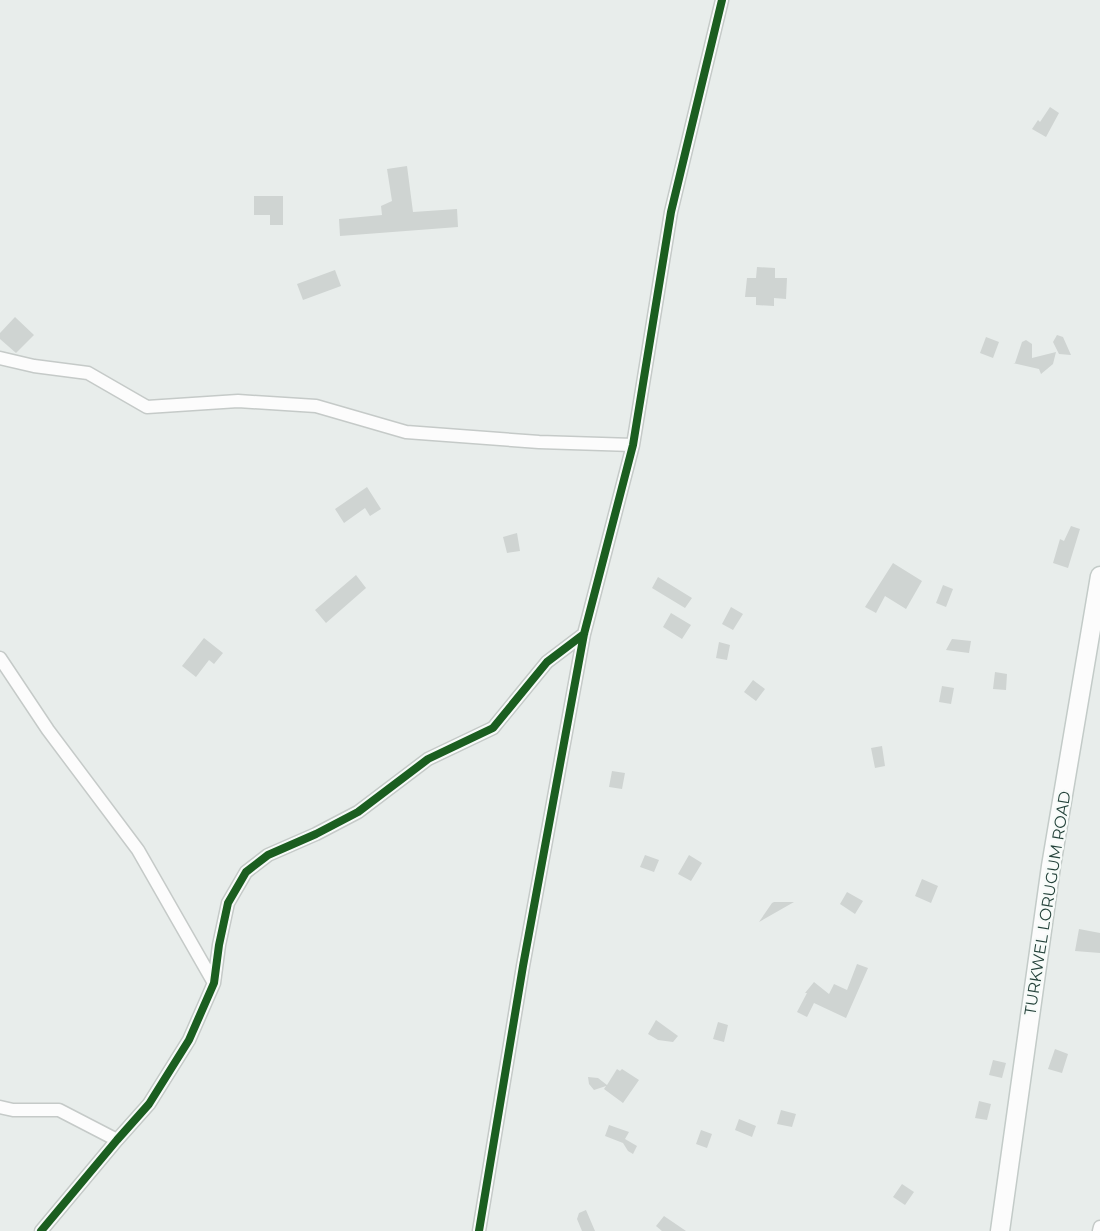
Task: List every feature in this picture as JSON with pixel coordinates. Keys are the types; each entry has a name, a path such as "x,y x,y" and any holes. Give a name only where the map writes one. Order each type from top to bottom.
{"main road":[{"name":"TURKWEL LORUGUM ROAD","path":"1000,1231 1051,866 1100,576"}],"street":[{"path":"479,1231 523,966 584,634 633,445 671,212 722,0"},
{"path":"0,357 34,366 88,373 147,407 238,400 305,405 316,406 406,432 539,442 633,445"},
{"path":"41,1231 149,1104 189,1041 214,983 228,903 246,872 268,855 316,834 357,812 428,759 492,728 547,662 584,634"},
{"path":"0,658 48,730 138,850 214,983"},
{"path":"0,1107 13,1110 59,1110 117,1140"}],"building":[{"path":"1050,107 1059,113 1046,137 1032,129"},
{"path":"407,166 413,212 457,209 458,227 340,236 339,219 382,215 381,206 392,201 387,169"},
{"path":"254,196 283,196 283,225 270,225 270,215 254,215"},
{"path":"757,267 775,268 775,278 787,278 786,299 774,298 774,306 756,305 756,297 745,297 747,278 756,278"},
{"path":"335,270 341,286 303,300 297,284"},
{"path":"15,317 34,335 16,353 0,339 0,333"},
{"path":"1057,335 1063,337 1071,355 1059,354 1053,342"},
{"path":"986,337 999,342 993,358 980,353"},
{"path":"1026,340 1032,344 1032,358 1056,352 1053,364 1041,374 1039,369 1013,363 1015,363 1022,342"},
{"path":"367,487 381,509 370,516 365,508 344,523 335,509"},
{"path":"1071,526 1080,529 1068,568 1053,563 1060,539 1064,541"},
{"path":"517,533 520,551 507,553 503,537"},
{"path":"893,563 922,581 906,609 885,596 876,613 865,607"},
{"path":"356,575 366,588 326,623 315,610"},
{"path":"658,577 692,598 685,608 652,588"},
{"path":"943,585 953,589 946,607 936,603"},
{"path":"731,607 743,614 733,630 722,624"},
{"path":"671,613 691,625 682,639 663,627"},
{"path":"204,638 223,653 214,664 209,660 196,677 182,666"},
{"path":"952,639 971,641 969,653 946,650"},
{"path":"719,642 730,645 727,660 716,658"},
{"path":"995,672 1007,674 1006,690 993,689"},
{"path":"753,680 765,689 756,701 744,692"},
{"path":"942,686 954,688 951,704 939,702"},
{"path":"882,746 885,766 875,768 871,748"},
{"path":"612,771 625,773 622,789 609,787"},
{"path":"645,855 659,860 654,872 640,867"},
{"path":"689,855 702,863 691,881 678,874"},
{"path":"922,879 938,886 931,903 915,896"},
{"path":"847,892 863,901 855,914 840,904"},
{"path":"794,902 759,922 772,903"},
{"path":"1079,929 1100,933 1100,953 1075,951"},
{"path":"857,964 868,968 846,1018 814,1003 807,1017 797,1012 807,993 805,993 814,982 829,994 834,984 847,990"},
{"path":"656,1020 678,1036 673,1042 658,1040 648,1034"},
{"path":"718,1022 728,1025 724,1042 713,1039"},
{"path":"1055,1049 1068,1054 1062,1073 1048,1069"},
{"path":"993,1060 1006,1063 1002,1078 989,1075"},
{"path":"617,1069 620,1071 622,1069 639,1080 623,1103 604,1089 606,1086 594,1090 589,1084 588,1077 598,1078 607,1085"},
{"path":"979,1101 991,1104 987,1120 975,1118"},
{"path":"781,1110 796,1114 792,1127 777,1124"},
{"path":"739,1119 756,1126 752,1137 735,1130"},
{"path":"609,1125 629,1132 625,1139 637,1146 633,1154 623,1143 605,1136"},
{"path":"701,1130 712,1134 707,1148 696,1144"},
{"path":"902,1184 914,1192 905,1205 893,1197"},
{"path":"586,1210 595,1231 582,1231 577,1219 579,1213"},
{"path":"664,1216 686,1231 662,1231 656,1226"}],"cycle path":[{"path":"479,1231 523,966 584,634 633,445 671,212 722,0"},
{"path":"41,1231 149,1104 189,1040 214,983 228,903 246,872 268,855 358,812 428,759 493,728 547,662 584,634"}]}
